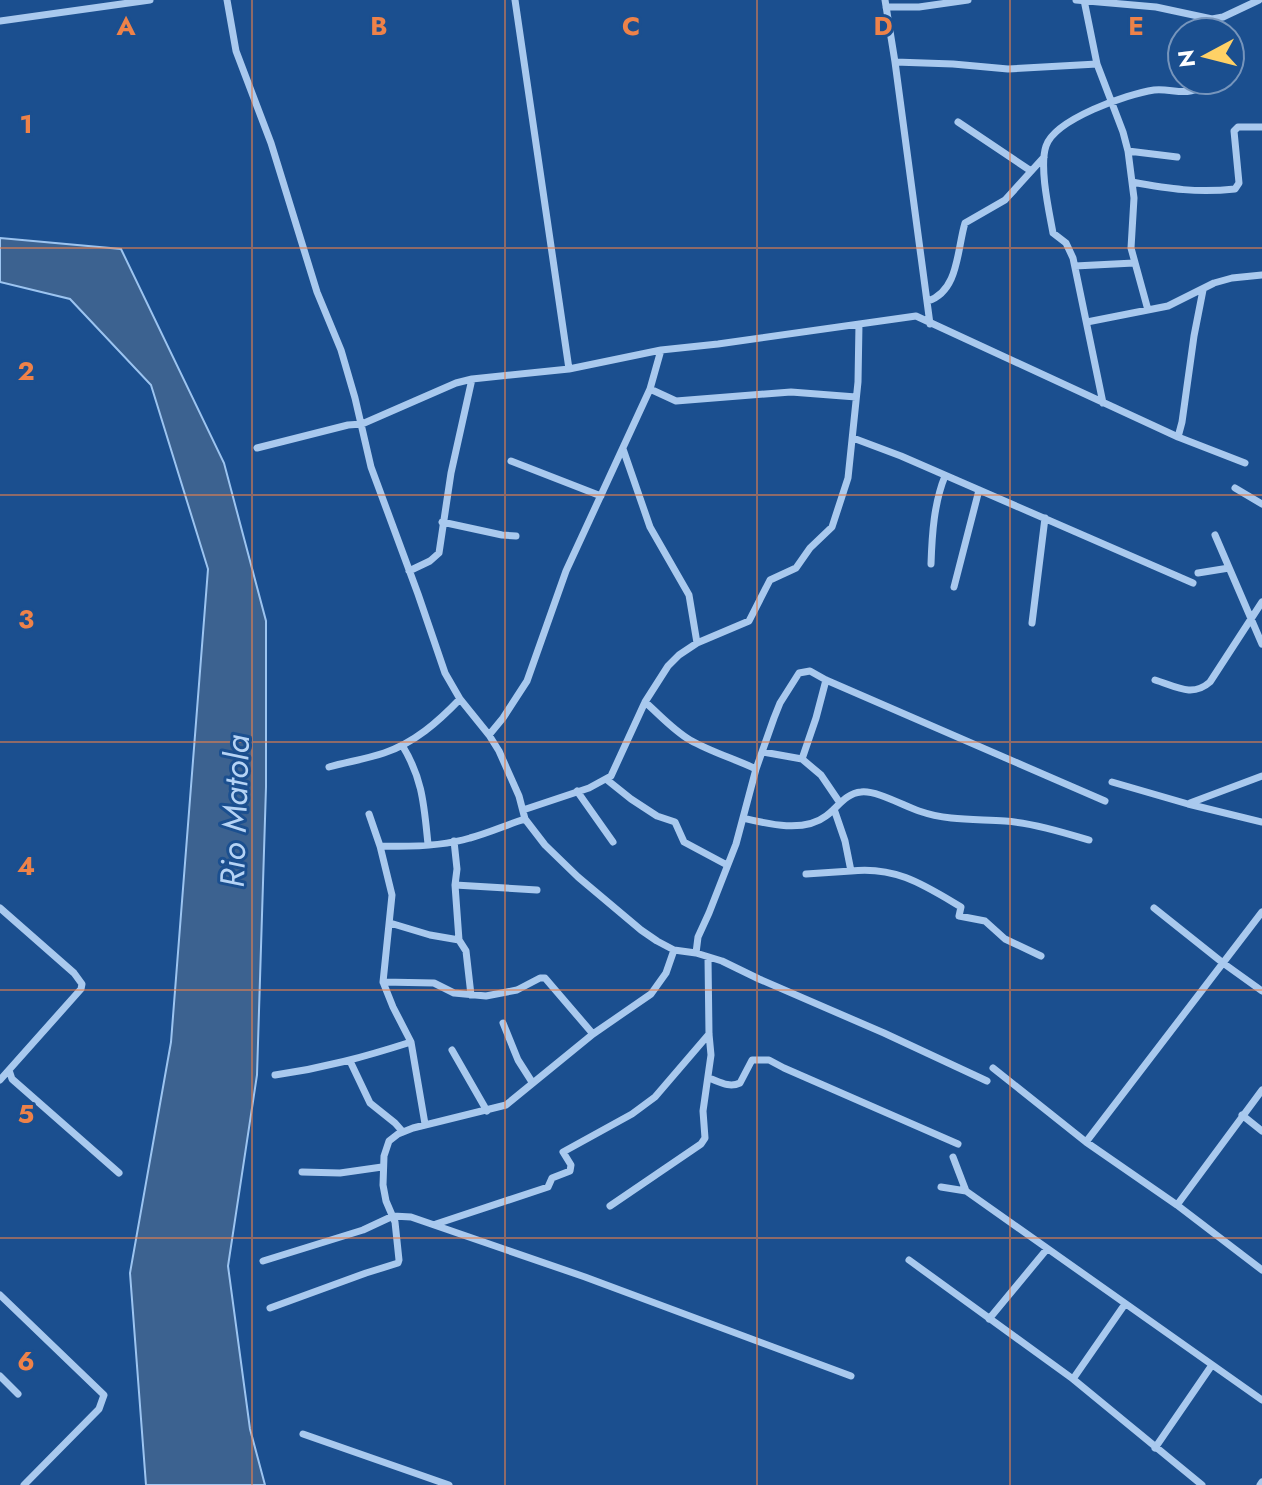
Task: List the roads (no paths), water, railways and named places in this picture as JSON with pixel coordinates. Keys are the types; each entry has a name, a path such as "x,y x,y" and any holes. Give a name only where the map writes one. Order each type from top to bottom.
{"street":[{"path":"0,21 150,0"},
{"path":"227,0 236,51 271,143 317,292 341,350 371,467 445,673 460,699 499,751 519,796 525,819 545,845 578,877 641,930 674,950 722,961 987,1081"},
{"path":"515,0 569,369"},
{"path":"930,324 885,3 919,7 968,0"},
{"path":"1076,0 1156,7 1196,16"},
{"path":"1084,0 1097,64 1128,151 1134,198 1131,248 1148,310"},
{"path":"1225,16 1259,0"},
{"path":"895,62 1008,69 1097,64"},
{"path":"1103,403 1075,266 1066,243 1053,233 1044,179 1046,147 1058,129 1082,114 1151,91 1166,92"},
{"path":"958,122 1031,171"},
{"path":"1132,182 1189,191 1235,189 1239,183 1234,131 1238,127 1262,127"},
{"path":"1128,151 1177,157"},
{"path":"928,301 943,293 956,266 965,223 1005,200 1044,157"},
{"path":"1075,266 1134,263"},
{"path":"1087,322 1168,306 1214,283 1262,275"},
{"path":"1178,437 1203,290"},
{"path":"257,448 362,424 472,379 569,369 661,350 916,316 1178,437 1245,463"},
{"path":"523,810 589,788 611,776 645,702 668,666 697,643 749,621 770,580 796,568 810,548 832,527 848,478 859,324"},
{"path":"489,735 527,681 566,571 650,389 661,350"},
{"path":"409,571 439,553 451,473 472,379"},
{"path":"650,389 676,401 791,392 856,397"},
{"path":"853,438 1193,583"},
{"path":"623,448 650,527 689,595 697,643"},
{"path":"511,461 601,496"},
{"path":"931,564 934,520 945,476"},
{"path":"1235,488 1262,504"},
{"path":"954,587 979,490"},
{"path":"1032,623 1045,518"},
{"path":"442,522 516,536"},
{"path":"1215,535 1262,644"},
{"path":"1198,573 1229,568"},
{"path":"1155,680 1191,691 1201,690 1210,682 1262,602"},
{"path":"696,953 698,937 736,844 756,769 780,703 799,673 810,671 1105,801"},
{"path":"802,759 826,680"},
{"path":"329,767 383,754 402,745 419,735 460,699"},
{"path":"645,702 688,739 756,769"},
{"path":"402,745 412,761 421,788 428,844"},
{"path":"763,752 802,759 821,775 837,806 851,871"},
{"path":"1188,804 1262,776"},
{"path":"606,779 657,816 675,822 684,842 727,865"},
{"path":"1112,782 1262,822"},
{"path":"577,791 613,842"},
{"path":"743,818 799,826 818,821 856,793 865,791 931,815 964,820 1009,821 1089,840"},
{"path":"369,814 392,895 383,982 411,1042 425,1124"},
{"path":"380,846 412,847 467,839 525,819"},
{"path":"454,841 459,940 466,951 471,995"},
{"path":"806,874 894,872 961,907 959,916 985,921 1005,939 1041,956"},
{"path":"455,885 537,890"},
{"path":"0,908 74,973 82,984 81,989 0,1080"},
{"path":"1154,908 1262,991"},
{"path":"1086,1142 1262,912"},
{"path":"390,923 459,940"},
{"path":"270,1308 396,1265 399,1260 393,1216 386,1201 382,1167 387,1145 394,1137 425,1124 487,1111 516,1099 532,1082 593,1034 651,994 666,973 674,950"},
{"path":"610,1206 701,1144 705,1138 703,1111 711,1055 708,958"},
{"path":"383,982 434,983 454,993 486,996 517,990 545,978 593,1034"},
{"path":"503,1023 518,1060 532,1082"},
{"path":"435,1225 548,1187 552,1178 570,1171 571,1165 563,1152 632,1114 655,1097 709,1034"},
{"path":"275,1075 318,1069 411,1042"},
{"path":"452,1050 487,1111"},
{"path":"709,1078 728,1086 734,1085 740,1083 752,1060 769,1060 958,1144"},
{"path":"350,1061 370,1103 403,1132"},
{"path":"993,1068 1086,1142 1261,1268"},
{"path":"9,1070 12,1079 119,1173"},
{"path":"1177,1205 1262,1090"},
{"path":"1242,1115 1262,1131"},
{"path":"953,1157 966,1191"},
{"path":"302,1172 340,1173 382,1167"},
{"path":"941,1187 966,1191 1262,1400"},
{"path":"263,1261 363,1230 393,1216 411,1217 585,1277 851,1376"},
{"path":"989,1319 1047,1249"},
{"path":"909,1260 1073,1379 1202,1485"},
{"path":"0,1295 104,1395 99,1409 24,1485"},
{"path":"1073,1379 1125,1304"},
{"path":"1155,1448 1212,1365"},
{"path":"0,1376 18,1394"},
{"path":"303,1434 449,1485"}],"water":[{"name":"Rio Matola","path":"0,238 121,249 224,463 266,621 266,787 257,1075 228,1266 250,1429 265,1485 146,1485 130,1273 171,1042 208,569 151,385 70,299 0,282"}]}
